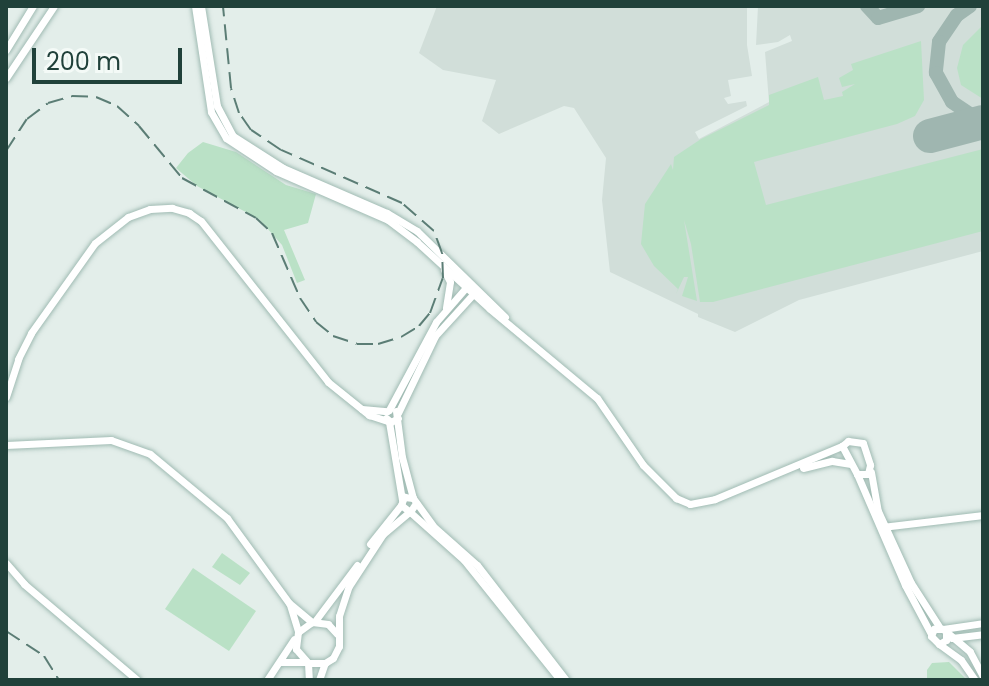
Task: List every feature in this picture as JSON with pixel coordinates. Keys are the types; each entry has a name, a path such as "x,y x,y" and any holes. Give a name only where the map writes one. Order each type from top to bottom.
{"street":[{"path":"6,50 33,6"},
{"path":"6,78 54,6"},
{"path":"198,6 217,106 233,136 283,168 387,213 417,231 490,309 508,322"},
{"path":"6,397 26,342 69,274 95,243 112,226 140,212 172,208 201,221 297,347 328,382 376,419 391,416"},
{"path":"439,256 450,282 446,310"},
{"path":"469,285 446,310 391,416 401,502 464,560 563,680"},
{"path":"406,384 437,333 475,292"},
{"path":"475,292 597,398 643,465 676,498 690,504 706,502 782,473 852,441 863,443 883,530 911,583 975,680"},
{"path":"460,307 490,309"},
{"path":"391,416 415,500 435,528 477,565 563,680"},
{"path":"6,445 111,440 150,454 227,518 289,603 313,622 328,624 337,634"},
{"path":"842,446 932,640 944,635 980,630"},
{"path":"782,473 828,461 851,464"},
{"path":"857,474 871,472"},
{"path":"267,680 298,633 313,622 401,502 415,500"},
{"path":"319,680 325,663 337,652 341,607 354,578 383,534 410,512 415,500"},
{"path":"883,530 982,519"},
{"path":"6,563 24,584 137,680"},
{"path":"289,603 298,633 296,649 307,662 309,680"},
{"path":"931,634 980,630"},
{"path":"970,652 980,630"},
{"path":"944,635 970,652 983,676"},
{"path":"280,662 325,663"}],"shaded area":[{"path":"437,6 747,6 747,45 752,76 728,80 731,96 724,98 728,104 746,101 747,106 695,132 699,139 769,102 765,52 792,41 790,35 778,42 756,45 758,6 983,6 983,251 799,300 735,332 698,317 698,314 610,272 602,200 606,158 574,108 564,106 499,134 482,121 496,80 443,70 419,53"}],"green space":[{"path":"983,25 983,99 961,85 957,68 963,45"},
{"path":"921,41 924,100 915,116 897,124 754,162 766,205 983,149 983,231 713,302 700,302 684,220 697,301 682,296 688,277 684,277 676,294 678,289 654,266 641,244 645,204 671,164 673,170 674,157 701,139 769,105 769,95 818,77 824,100 843,96 842,92 855,84 842,87 839,78 853,70 851,64"},
{"path":"203,142 236,152 286,185 316,194 308,223 284,230 305,280 297,283 282,245 259,219 197,186 176,168 188,153"},
{"path":"222,553 250,573 240,585 212,567"},
{"path":"193,568 256,611 229,651 165,609"},
{"path":"949,662 967,680 927,680 927,670 932,663"}],"taxiway":[{"path":"867,6 878,18 918,6"},
{"path":"970,6 957,15 939,42 936,73 952,102 971,115 983,117"}],"runway":[{"path":"930,136 983,122"}],"railway":[{"path":"6,151 27,119 48,103 72,96 96,97 117,106 139,126 182,178 256,218 272,233 300,298 316,322 333,336 357,344 378,344 401,337 419,326 430,313 443,278 442,253 434,231 402,203 281,150 251,130 239,113 231,88 223,6"},
{"path":"6,631 44,656 59,680"}]}
